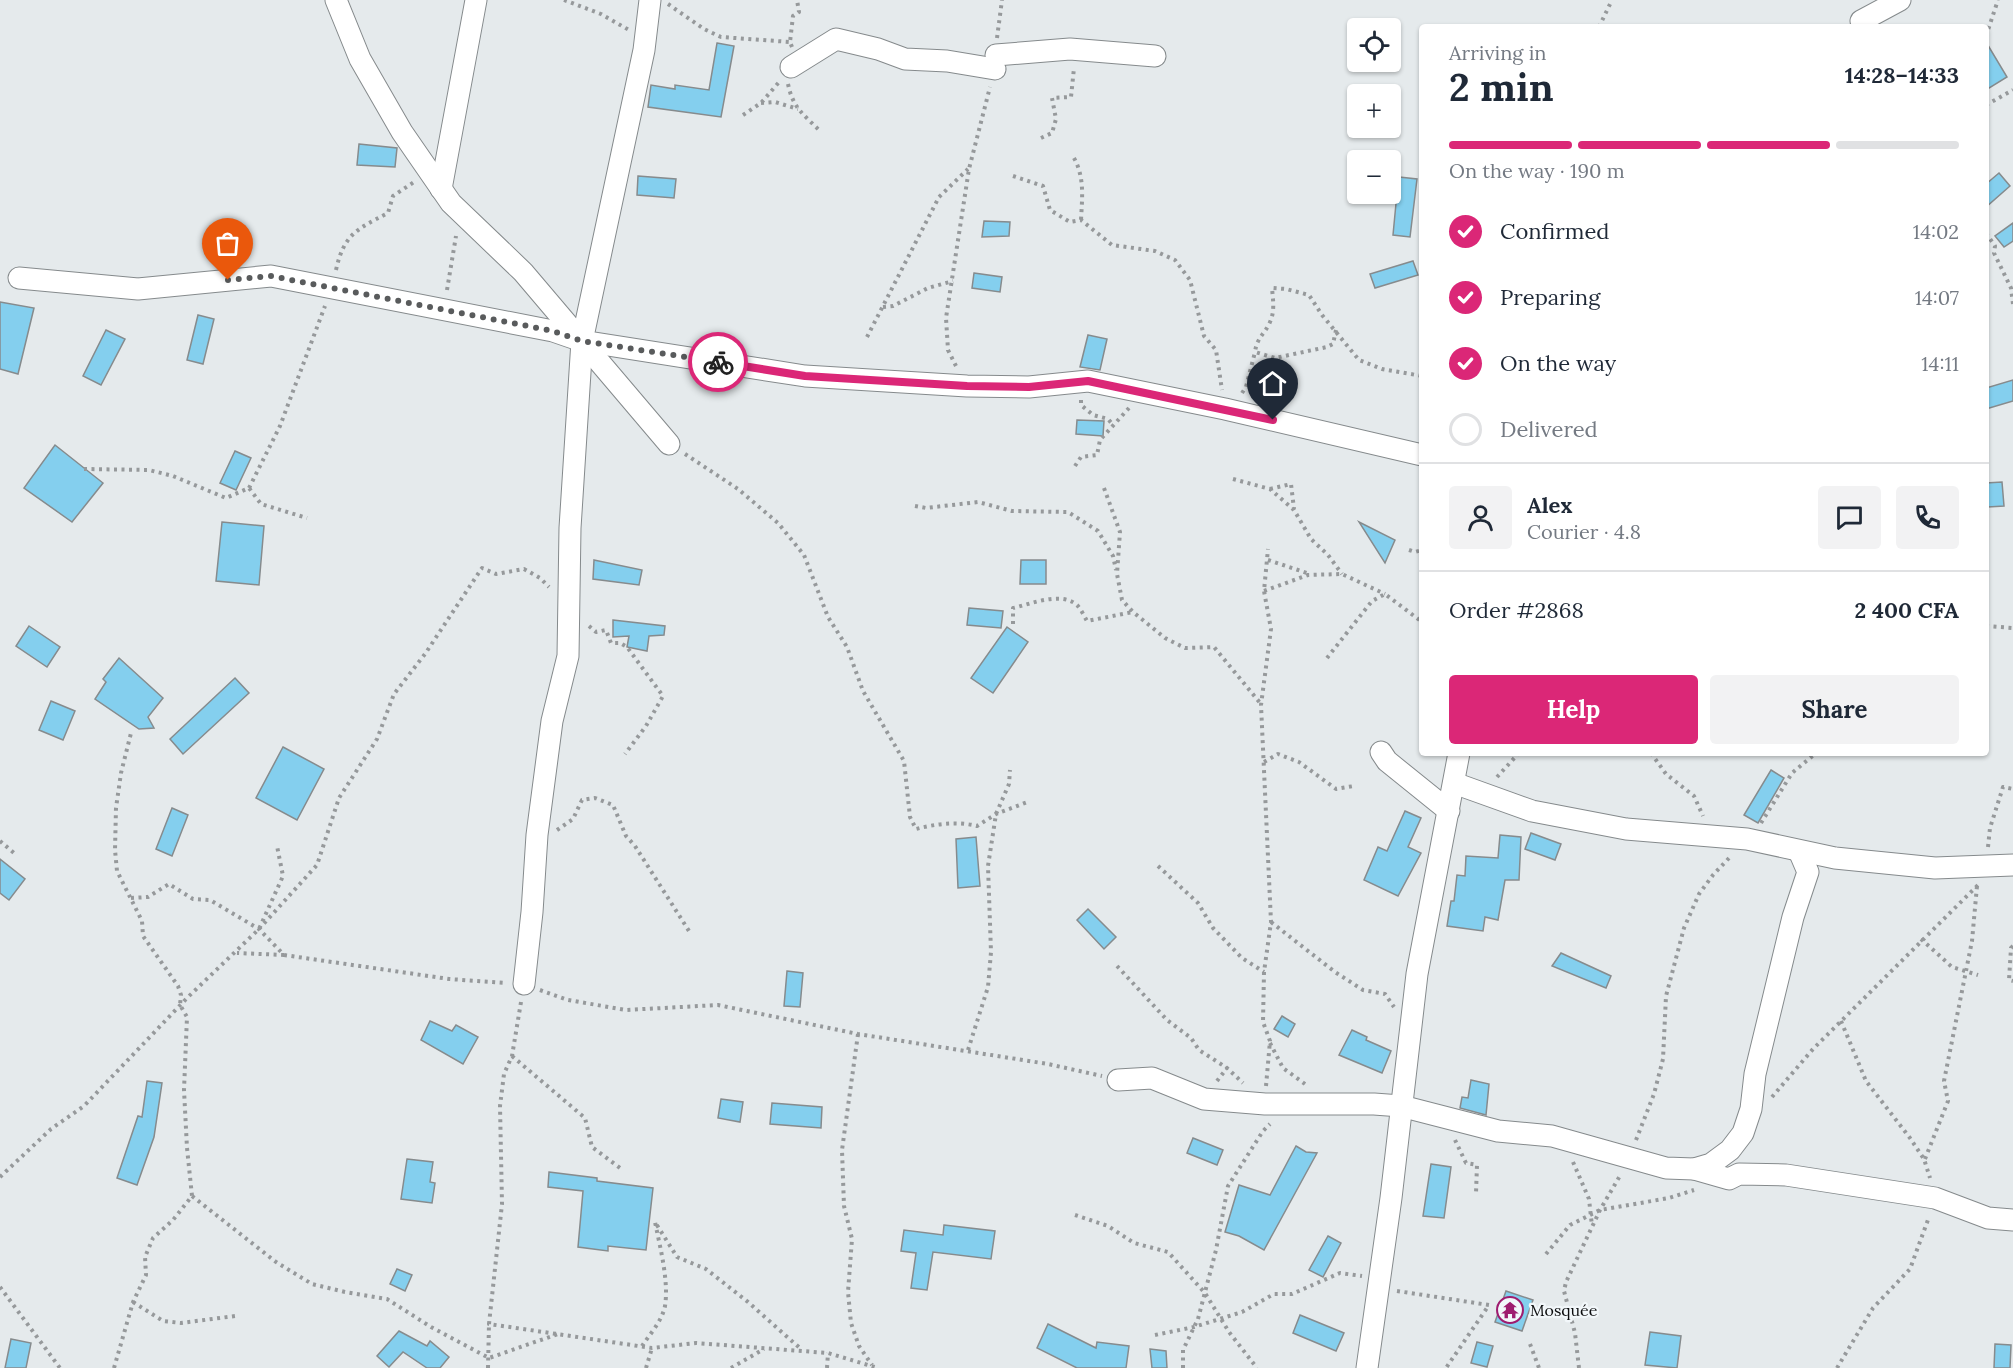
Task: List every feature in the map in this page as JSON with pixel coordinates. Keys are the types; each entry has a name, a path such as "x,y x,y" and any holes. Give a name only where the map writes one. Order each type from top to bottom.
{"street":[{"path":"336,0 360,59 402,132 441,189 523,272 669,444"},
{"path":"441,189 476,0"},
{"path":"524,984 537,835 552,721 568,656 570,528 582,341 646,34 650,0"},
{"path":"1861,21 1900,0"},
{"path":"791,67 836,39 878,49 905,59 995,62 1078,50 1155,56"},
{"path":"20,278 138,290 271,276 553,331 582,341 805,376 967,386 1029,387 1088,381 1226,409 1419,454"},
{"path":"1381,752 1387,761 1449,811"},
{"path":"1367,1368 1380,1282 1417,974 1457,767"},
{"path":"1457,767 1483,788"},
{"path":"1457,767 1532,811 1626,829 1747,839 1835,858 1935,868 2013,865"},
{"path":"1696,1179 1710,1164 1730,1150 1743,1133 1751,1109 1755,1074 1793,916 1808,872 1799,851"},
{"path":"1118,1080 1152,1078 1204,1099 1265,1104 1303,1096 1401,1107 1498,1131 1552,1136 1593,1146 1696,1179 1729,1179 1739,1174 1786,1174 1935,1198 1988,1218 2013,1220"},
{"path":"1374,1104 1405,1078"},
{"path":"1405,1078 1415,1092 1423,1111"},
{"path":"1374,1104 1387,1114 1397,1141"}],"path":[{"path":"564,0 601,14 639,35 646,34"},
{"path":"663,0 704,29 721,37 790,42"},
{"path":"967,386 948,350 946,318 969,169 995,62 1002,0"},
{"path":"1600,24 1612,0"},
{"path":"1989,27 1998,0"},
{"path":"1041,138 1052,133 1056,119 1052,98 1071,97 1074,63 1078,50"},
{"path":"744,115 760,103 791,67"},
{"path":"1989,103 2013,90"},
{"path":"760,103 775,102 798,109"},
{"path":"1074,158 1083,187 1081,220"},
{"path":"867,337 939,197 969,169"},
{"path":"1013,176 1043,186 1050,210 1070,222 1081,220 1112,245 1155,251 1175,260 1190,280 1204,336 1215,350 1226,409"},
{"path":"84,469 148,470 173,476 226,498 249,488 280,426 332,287 341,249 358,228 388,213 393,196 410,184 441,189 458,228 444,310"},
{"path":"1989,237 1995,246 1994,254 2011,288 2013,304"},
{"path":"883,308 893,306 928,288 953,281"},
{"path":"1226,409 1246,387 1257,340 1269,324 1273,312 1272,288 1309,295 1322,315 1359,360 1382,369 1419,375"},
{"path":"1255,352 1275,357 1327,347 1333,344 1336,330"},
{"path":"1080,382 1081,405 1093,415 1108,419 1113,425"},
{"path":"1075,466 1081,457 1097,455 1100,440 1144,392"},
{"path":"669,444 738,489 778,522 804,555 828,617 846,647 863,691 904,761 910,817 916,830 931,825 965,823 977,826 996,814 1030,801"},
{"path":"1233,479 1270,489 1294,510 1311,539 1328,555 1342,574"},
{"path":"1270,489 1291,484 1294,510"},
{"path":"249,488 261,504 307,518"},
{"path":"1104,488 1120,532 1117,574"},
{"path":"915,506 926,508 978,502 1012,511 1068,512 1098,531 1113,556 1122,600 1132,612 1165,638 1185,648 1214,647 1261,705"},
{"path":"1183,1368 1183,1350 1194,1327 1205,1293 1228,1186 1263,1131 1303,1096 1283,1068 1263,1022 1264,972 1271,922 1261,705 1271,629 1264,591 1268,549"},
{"path":"1409,550 1415,552 1419,550"},
{"path":"1268,560 1312,575"},
{"path":"0,1177 51,1129 84,1106 180,1005 236,953 317,865 339,798 377,739 394,694 425,654 482,568 496,573 524,569 540,578 596,632 606,630 610,643 620,643 627,647 663,696 646,726 625,754"},
{"path":"1264,591 1312,575 1342,574 1384,594 1419,620"},
{"path":"1327,658 1372,601 1384,594"},
{"path":"1013,624 1013,608 1056,598 1068,600 1078,606 1088,621 1132,612"},
{"path":"1989,626 2013,628"},
{"path":"114,1368 133,1302 146,1275 145,1257 153,1238 173,1220 192,1197 184,1090 187,1017 180,1005 178,986 143,936 142,921 117,871 116,808 121,773 131,733"},
{"path":"1264,762 1278,754 1299,762 1336,789 1354,786"},
{"path":"1483,788 1504,771 1516,756"},
{"path":"1654,756 1666,774 1694,796 1712,835"},
{"path":"1579,1368 1575,1334 1564,1291 1566,1282 1599,1210 1630,1159 1636,1136 1654,1094 1663,1059 1666,996 1684,928 1699,894 1713,875 1759,828 1792,773 1812,756"},
{"path":"968,1050 988,987 991,952 988,866 996,814 1009,784 1010,770"},
{"path":"1769,1102 1813,1049 1921,939 1977,886 1988,865 1990,828 2003,787 2013,789"},
{"path":"537,835 550,835 573,819 582,800 595,798 613,805 626,836 635,846 689,931"},
{"path":"0,841 14,853"},
{"path":"259,929 283,876 277,846"},
{"path":"1158,866 1198,903 1213,928 1242,958 1264,972"},
{"path":"131,898 148,897 169,884 193,898 210,900 259,929 284,955"},
{"path":"1924,1159 1948,1101 1944,1081 1967,972 1977,886"},
{"path":"1271,922 1335,972 1363,990 1385,994 1410,1033"},
{"path":"1921,939 1952,967 1978,975"},
{"path":"2013,946 2009,980 2013,981"},
{"path":"236,953 284,955 448,979 524,984 568,1000 626,1010 718,1005 858,1034 1048,1064 1118,1080"},
{"path":"1116,966 1167,1020 1191,1038 1198,1050 1227,1068"},
{"path":"488,1368 489,1324 502,1204 500,1106 504,1074 512,1056 524,984"},
{"path":"858,1034 842,1150 844,1206 852,1239 848,1292 851,1323 859,1346 872,1365"},
{"path":"1265,1104 1270,1041"},
{"path":"512,1056 585,1118 592,1147 620,1168"},
{"path":"1452,1118 1455,1141 1466,1163 1477,1165 1476,1193"},
{"path":"1552,1136 1563,1144 1590,1199 1592,1227"},
{"path":"1546,1254 1570,1225 1590,1214 1599,1210 1669,1198 1696,1179"},
{"path":"192,1197 276,1262 312,1284 387,1299 431,1327 489,1358 559,1334"},
{"path":"1075,1215 1108,1226 1134,1243 1168,1252 1205,1293 1257,1368"},
{"path":"642,1346 656,1326 665,1306 664,1271 655,1222 678,1257 706,1269 748,1302 803,1351"},
{"path":"1155,1335 1194,1327 1242,1312 1274,1294 1293,1294 1341,1273 1380,1282 1404,1293 1490,1305 1446,1368"},
{"path":"0,1287 60,1368"},
{"path":"133,1302 163,1321 181,1323 235,1316"},
{"path":"489,1324 652,1348 696,1343 828,1353 878,1368"},
{"path":"1530,1344 1539,1368"},
{"path":"645,1368 652,1348"},
{"path":"731,1368 765,1348"},
{"path":"827,1368 828,1353"}],"building":[{"path":"717,43 734,46 721,117 648,107 651,85 675,89 675,85 709,90"},
{"path":"1989,47 2007,77 1989,88"},
{"path":"359,144 397,148 395,167 357,165"},
{"path":"1999,173 2010,186 1989,204 1989,181"},
{"path":"638,176 676,179 674,198 637,195"},
{"path":"1401,177 1417,179 1410,237 1393,235 1396,204 1401,204"},
{"path":"984,221 1010,222 1009,236 982,237"},
{"path":"2013,223 2013,241 2004,247 1995,236"},
{"path":"1413,261 1418,275 1375,288 1370,274"},
{"path":"974,273 1002,277 1000,292 972,288"},
{"path":"0,302 34,308 18,374 0,369"},
{"path":"198,315 214,319 203,364 187,360"},
{"path":"106,330 125,339 101,385 83,376"},
{"path":"1088,335 1107,339 1100,370 1080,367"},
{"path":"2013,380 2013,401 1989,408 1989,387"},
{"path":"1077,420 1104,421 1103,436 1076,434"},
{"path":"55,445 103,483 72,522 24,488"},
{"path":"235,451 251,458 236,490 220,483"},
{"path":"2002,482 2004,506 1989,507 1989,483"},
{"path":"222,522 264,526 259,585 216,581"},
{"path":"1359,522 1395,540 1385,563"},
{"path":"594,560 642,570 639,585 593,579"},
{"path":"1021,560 1046,560 1046,584 1020,584"},
{"path":"969,608 1003,611 1001,628 967,625"},
{"path":"613,620 665,626 664,635 649,636 647,651 627,647 629,636 613,637"},
{"path":"29,626 60,647 47,667 16,646"},
{"path":"1007,627 1028,642 993,693 971,678"},
{"path":"119,658 163,698 148,717 154,728 139,729 95,699 106,682 103,679"},
{"path":"235,678 249,693 183,754 170,739"},
{"path":"51,701 75,711 63,740 39,730"},
{"path":"283,747 324,769 297,820 256,798"},
{"path":"1771,770 1784,778 1758,823 1744,815"},
{"path":"172,808 188,815 172,856 156,849"},
{"path":"1405,811 1421,818 1408,847 1421,853 1398,896 1364,880 1378,847 1387,851"},
{"path":"1531,833 1561,844 1555,860 1525,849"},
{"path":"1500,835 1521,837 1519,880 1505,880 1498,920 1485,917 1483,931 1447,926 1451,901 1454,901 1457,875 1465,876 1466,856 1498,858"},
{"path":"976,837 980,886 958,888 956,839"},
{"path":"0,859 25,879 9,900 0,893"},
{"path":"1088,909 1116,937 1104,949 1077,920"},
{"path":"1561,953 1611,976 1606,988 1552,966"},
{"path":"787,971 803,973 800,1007 784,1006"},
{"path":"1282,1016 1295,1024 1288,1037 1274,1029"},
{"path":"430,1021 452,1031 456,1025 478,1037 463,1064 421,1040"},
{"path":"1352,1030 1367,1037 1366,1040 1391,1051 1382,1073 1339,1055"},
{"path":"1471,1080 1489,1084 1486,1115 1460,1108 1462,1097 1468,1098"},
{"path":"147,1081 162,1083 154,1137 137,1185 117,1178 138,1116 142,1117"},
{"path":"721,1099 743,1102 740,1122 718,1118"},
{"path":"772,1103 822,1107 821,1128 770,1124"},
{"path":"1193,1138 1223,1150 1217,1165 1187,1153"},
{"path":"1296,1146 1306,1152 1317,1153 1264,1250 1239,1236 1225,1232 1239,1185 1270,1195"},
{"path":"407,1159 433,1162 430,1182 435,1183 432,1203 401,1199"},
{"path":"1431,1164 1451,1167 1444,1218 1423,1216"},
{"path":"549,1172 653,1188 646,1250 608,1246 608,1251 578,1247 583,1191 548,1187"},
{"path":"944,1225 995,1231 991,1259 933,1252 927,1290 911,1288 916,1253 901,1251 904,1230 943,1235"},
{"path":"1328,1236 1341,1243 1323,1277 1309,1270"},
{"path":"397,1269 412,1275 405,1291 390,1284"},
{"path":"1506,1291 1533,1300 1522,1331 1495,1322"},
{"path":"1300,1315 1344,1333 1336,1351 1293,1333"},
{"path":"1048,1324 1096,1348 1097,1342 1129,1346 1126,1368 1077,1368 1037,1348"},
{"path":"399,1331 427,1346 430,1341 449,1357 440,1368 427,1368 403,1352 389,1367 377,1356"},
{"path":"1650,1332 1681,1336 1677,1368 1645,1365"},
{"path":"11,1339 31,1343 26,1368 5,1368"},
{"path":"1477,1342 1493,1346 1487,1367 1471,1363"},
{"path":"1995,1344 2011,1345 2010,1368 1994,1368"},
{"path":"1150,1349 1166,1351 1167,1368 1152,1368"}],"way so far":[{"path":"228,280 271,276 553,331 582,341 718,362"}],"place":[{"name":"Mosquée","path":"1510,1310"}],"route":[{"path":"718,362 805,376 967,386 1029,387 1088,381 1273,420"}]}
